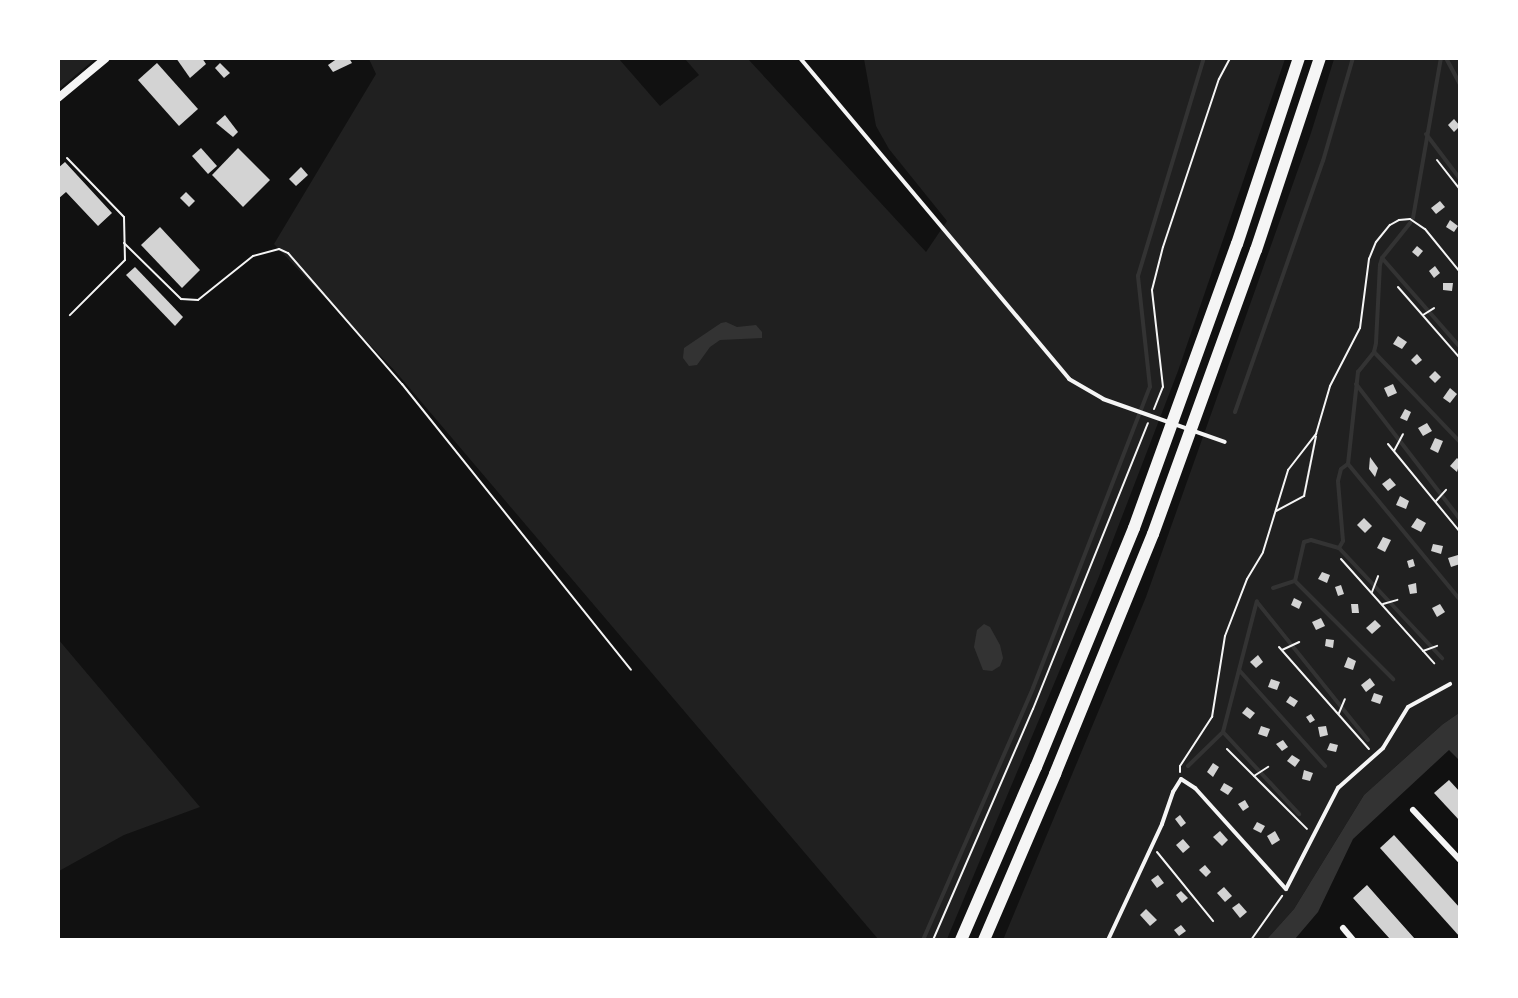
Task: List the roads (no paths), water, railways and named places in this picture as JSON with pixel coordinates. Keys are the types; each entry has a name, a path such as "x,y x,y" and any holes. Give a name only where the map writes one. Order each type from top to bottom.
{"highway":[{"path":"961,939 1040,757 1134,528 1225,277 1299,58"},
{"path":"984,939 1059,764 1161,513 1256,250 1320,58"}],"street":[{"path":"58,98 106,58"},
{"path":"1413,810 1460,860"},
{"path":"1343,928 1353,939"}],"lane":[{"path":"800,58 1069,379 1103,399 1225,442"},
{"path":"1108,939 1162,824 1173,792 1181,779 1196,788 1286,889 1338,788 1383,748 1408,707 1450,684"}],"waterway":[{"path":"923,940 1033,688 1150,387 1138,276 1204,58"},
{"path":"1235,412 1323,161 1353,58"},
{"path":"1413,218 1441,58"},
{"path":"1446,58 1460,84"},
{"path":"1426,134 1460,179"},
{"path":"1273,588 1295,581 1304,542 1311,540 1339,548 1343,541 1338,481 1341,469 1348,464 1358,372 1374,352 1376,343 1380,265 1382,258 1410,223"},
{"path":"1382,258 1460,347"},
{"path":"1374,352 1460,442"},
{"path":"1356,384 1460,519"},
{"path":"1348,464 1460,600"},
{"path":"1339,548 1442,658"},
{"path":"1295,581 1393,679"},
{"path":"1188,766 1223,732 1257,601"},
{"path":"1257,602 1368,740"},
{"path":"1239,670 1325,766"},
{"path":"1223,732 1299,814"}]}
